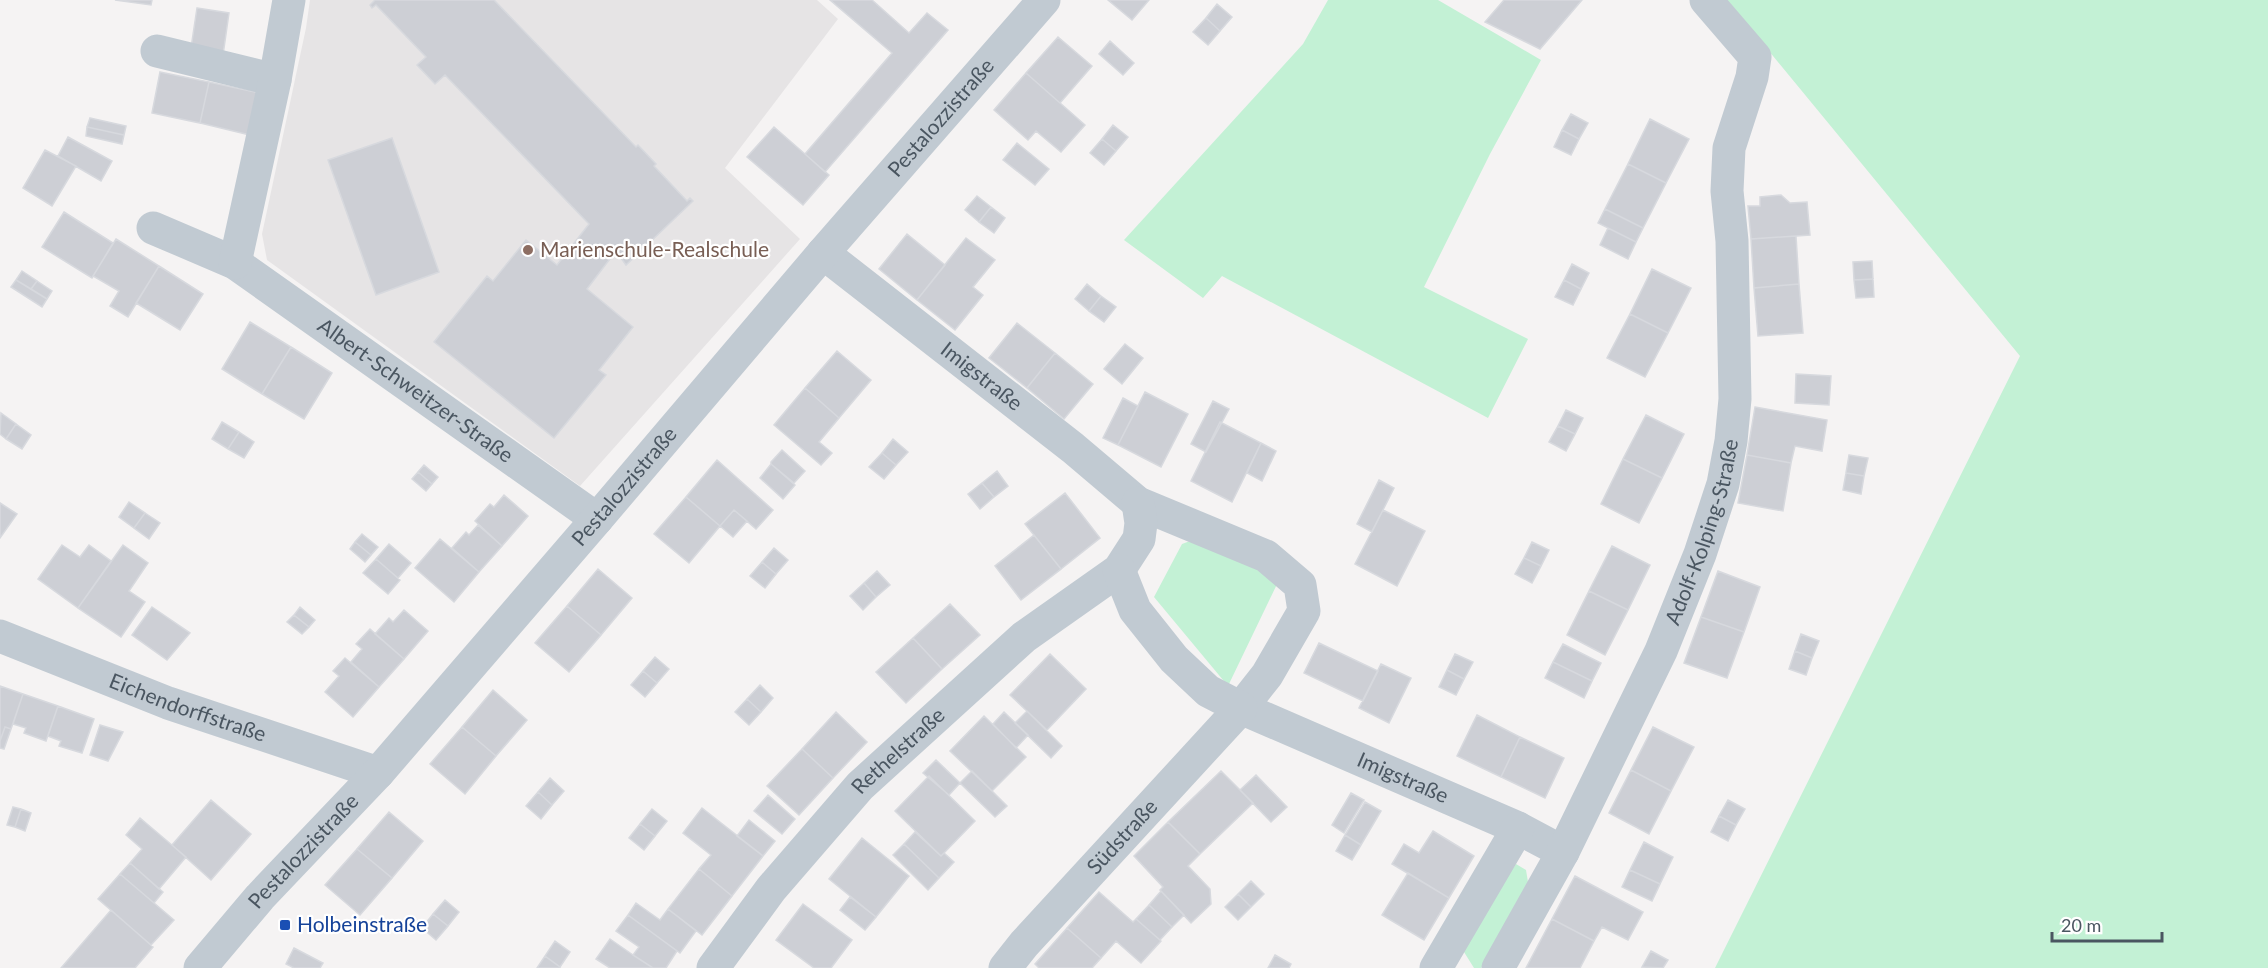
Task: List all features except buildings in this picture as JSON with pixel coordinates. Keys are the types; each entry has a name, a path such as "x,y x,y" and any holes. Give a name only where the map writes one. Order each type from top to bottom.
{"street":[{"path":"234,263 275,80 289,0"},
{"name":"Pestalozzistraße","path":"200,968 260,897 378,773 823,253 1044,0"},
{"name":"Adolf-Kolping-Straße","path":"1498,968 1563,852 1661,651 1700,554 1723,484 1731,441 1735,399 1732,252 1727,191 1728,148 1752,77 1755,57 1706,0"},
{"path":"158,51 275,80"},
{"name":"Albert-Schweitzer-Straße","path":"153,228 234,263 597,519"},
{"name":"Imigstraße","path":"823,253 1073,448 1138,503 1266,556 1300,585 1304,611 1267,675 1241,708"},
{"path":"1119,570 1139,539 1141,523 1138,503"},
{"name":"Imigstraße","path":"1119,570 1135,610 1174,659 1208,691 1241,708 1518,828 1563,852"},
{"name":"Rethelstraße","path":"713,968 771,889 860,786 1024,637 1119,570"},
{"name":"Eichendorffstraße","path":"0,636 168,702 378,773"},
{"name":"Südstraße","path":"1005,968 1024,944 1241,708"},
{"path":"1436,968 1518,828"}],"shaded area":[{"name":"Marienschule-Realschule","path":"310,0 817,0 838,19 725,168 800,239 580,486 267,260 262,234"}],"green space":[{"path":"1328,0 1438,0 1541,60 1490,154 1424,287 1528,339 1488,418 1222,276 1203,298 1124,240 1303,44"},
{"path":"1727,0 2268,0 2268,968 1715,968 2020,356"},
{"path":"1198,538 1279,580 1228,686 1154,597 1182,544"},
{"path":"1516,864 1526,870 1528,882 1481,968 1474,968 1459,944"}],"place":[{"name":"Marienschule-Realschule","path":"528,250"},
{"name":"Holbeinstraße","path":"285,925"}]}
